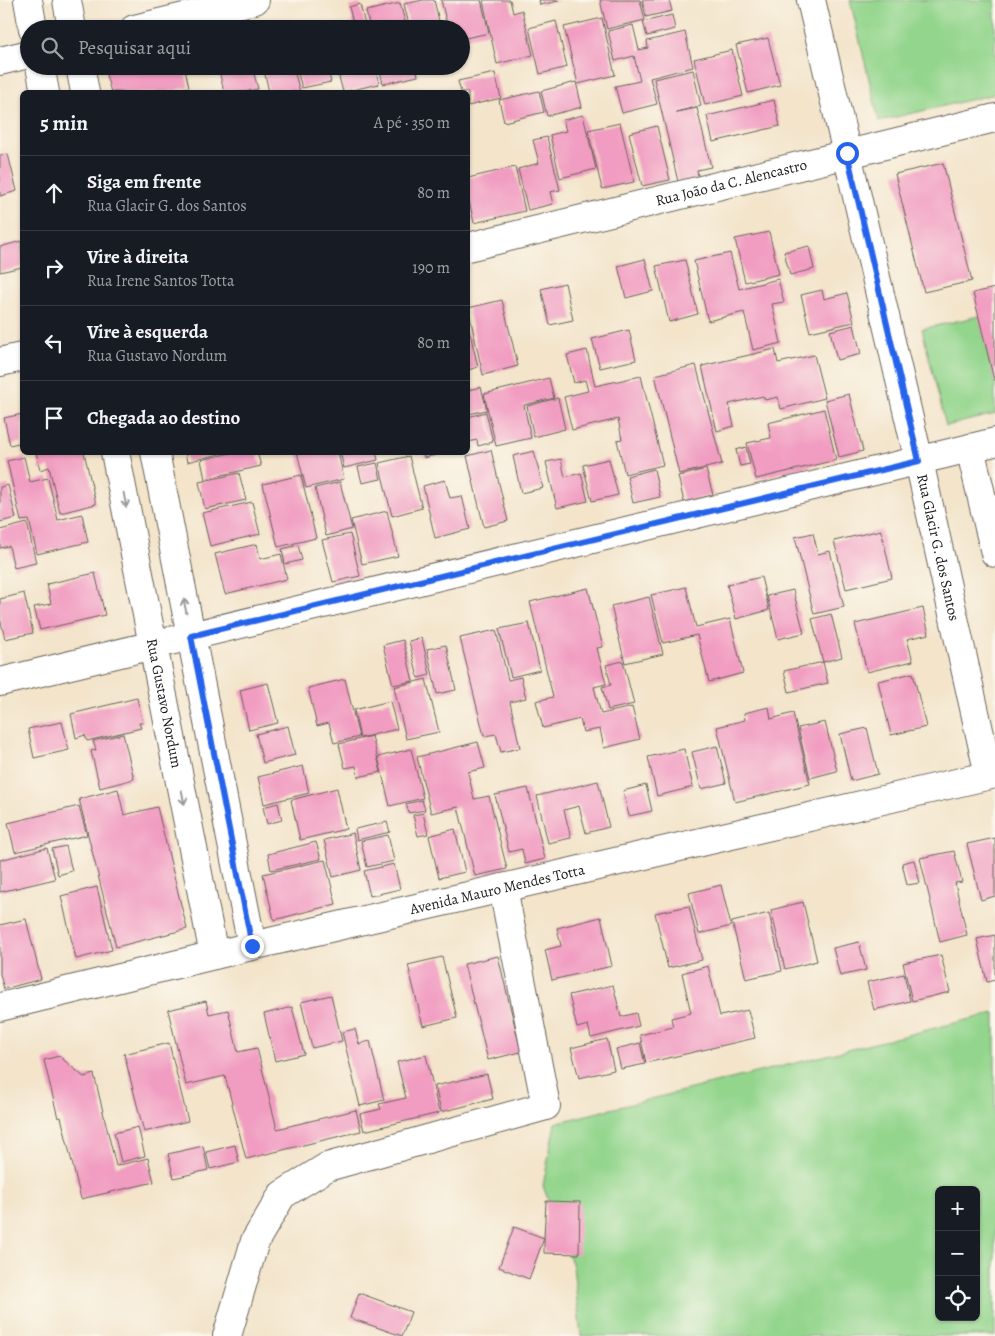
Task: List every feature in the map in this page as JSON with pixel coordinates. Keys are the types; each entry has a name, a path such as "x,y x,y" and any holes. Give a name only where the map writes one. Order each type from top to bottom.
{"street":[{"path":"28,0 31,20"},
{"path":"67,0 70,20"},
{"path":"172,20 255,0"},
{"name":"Rua Glacir G. dos Santos","path":"811,0 992,774"},
{"path":"0,61 20,56"},
{"path":"42,75 45,90"},
{"path":"82,75 85,90"},
{"name":"Rua João da C. Alencastro","path":"470,247 995,118"},
{"path":"0,362 20,357"},
{"path":"0,682 982,445 995,553"},
{"name":"Rua Gustavo Nordum","path":"117,455 214,955"},
{"path":"156,455 252,946"},
{"name":"Avenida Mauro Mendes Totta","path":"0,1007 252,946 992,774"},
{"path":"227,1336 255,1242 282,1195 327,1167 546,1106 503,888"}],"green space":[{"path":"850,0 995,0 995,94 879,121"},
{"path":"979,316 995,383 995,414 946,426 922,329"},
{"path":"995,1013 995,1336 581,1336 573,1266 543,1186 555,1123"}],"building":[{"path":"434,0 439,20 408,20 404,4"},
{"path":"441,0 481,0 489,33 470,37 470,20 446,20"},
{"path":"510,0 513,13 522,10 533,55 497,64 483,1"},
{"path":"539,0 558,0 558,1 540,5"},
{"path":"600,0 640,0 645,20 607,29"},
{"path":"642,0 669,0 672,11 646,17"},
{"path":"400,3 405,20 368,20 366,11"},
{"path":"360,4 364,20 352,20 349,7"},
{"path":"672,15 675,29 647,36 643,22"},
{"path":"602,18 615,75 578,84 564,27"},
{"path":"556,21 567,67 540,74 529,28"},
{"path":"633,25 639,50 648,48 647,41 685,32 693,67 650,78 657,104 622,113 615,86 640,81 634,56 615,61 608,31"},
{"path":"768,38 780,85 748,93 736,45"},
{"path":"732,50 743,96 705,105 694,59"},
{"path":"693,70 701,106 676,112 697,108 711,167 697,170 699,181 679,186 654,79"},
{"path":"495,73 501,98 470,106 470,90 460,90 458,81"},
{"path":"106,75 186,75 189,87 175,90 110,90"},
{"path":"220,75 254,75 258,89 253,90 224,90"},
{"path":"265,75 295,75 299,90 269,90"},
{"path":"298,75 329,75 331,82 302,88"},
{"path":"338,75 377,75 379,84 352,90 342,90"},
{"path":"381,75 418,75 418,76 383,84"},
{"path":"576,82 582,107 547,116 541,91"},
{"path":"539,91 544,112 504,122 499,100"},
{"path":"774,100 780,126 713,142 707,116"},
{"path":"583,115 596,169 560,178 550,135 566,131 563,120"},
{"path":"620,123 634,182 602,189 588,130"},
{"path":"657,126 670,180 642,186 629,133"},
{"path":"547,137 560,190 550,192 553,204 528,210 518,169 539,163 533,140"},
{"path":"8,154 17,191 0,196 0,155"},
{"path":"943,163 972,281 924,292 895,174"},
{"path":"515,167 525,211 474,223 470,205 470,178"},
{"path":"769,232 779,274 745,282 735,239"},
{"path":"20,241 20,267 0,272 0,247"},
{"path":"809,246 814,269 790,275 784,252"},
{"path":"730,253 739,289 778,279 784,302 772,304 781,343 753,350 744,312 708,321 694,261"},
{"path":"645,259 653,291 626,298 618,266"},
{"path":"685,260 698,314 669,322 656,266"},
{"path":"565,283 573,320 550,325 541,289"},
{"path":"995,288 995,380 994,380 973,293"},
{"path":"822,290 824,299 847,293 854,322 810,332 801,295"},
{"path":"502,300 518,366 483,375 470,317 470,308"},
{"path":"854,325 861,354 837,360 830,331"},
{"path":"629,330 636,360 600,368 592,339"},
{"path":"470,333 478,367 470,369"},
{"path":"775,349 778,363 814,355 825,398 781,409 778,397 765,400 763,396 729,404 734,426 717,431 702,366"},
{"path":"587,350 595,386 641,376 663,465 625,474 617,440 622,439 618,419 572,430 564,397 588,391 585,380 574,383 567,355"},
{"path":"696,365 722,464 679,474 655,375"},
{"path":"549,378 554,398 524,405 531,438 496,446 484,394"},
{"path":"481,387 487,410 470,414 470,390"},
{"path":"849,394 863,451 839,457 825,400"},
{"path":"558,398 565,429 534,437 527,406"},
{"path":"824,409 836,460 756,479 747,443 771,438 768,423"},
{"path":"486,412 493,442 478,446 477,440 470,442 470,416"},
{"path":"20,414 20,442 10,445 4,418"},
{"path":"746,447 750,464 740,466 736,450"},
{"path":"491,450 508,521 484,527 467,456"},
{"path":"534,451 543,488 521,493 513,456"},
{"path":"37,455 85,455 96,504 60,513 49,467 40,470"},
{"path":"186,455 215,455 187,462"},
{"path":"222,455 258,455 261,466 205,479 201,460"},
{"path":"298,455 339,455 344,479 306,488"},
{"path":"341,455 377,455 378,460 344,468"},
{"path":"424,455 436,455 424,458"},
{"path":"409,456 422,508 392,516 379,463"},
{"path":"24,457 30,482 48,478 58,520 82,514 88,542 37,554 29,520 21,521 7,461"},
{"path":"561,459 565,477 581,473 588,501 557,508 546,462"},
{"path":"609,459 618,495 592,501 583,465"},
{"path":"377,463 381,479 362,483 358,467"},
{"path":"654,469 660,497 633,503 627,476"},
{"path":"706,469 713,495 684,502 678,476"},
{"path":"239,473 246,500 205,509 199,482"},
{"path":"301,475 316,538 278,547 263,484"},
{"path":"445,480 450,498 462,496 470,529 435,538 423,486"},
{"path":"340,482 352,529 326,536 315,488"},
{"path":"8,485 16,518 0,522 0,487"},
{"path":"252,502 260,534 210,546 202,513"},
{"path":"387,511 398,556 362,564 351,520"},
{"path":"27,523 36,563 14,568 9,546 0,548 0,530"},
{"path":"881,530 892,578 846,589 834,541"},
{"path":"813,533 818,554 830,551 844,607 814,614 795,537"},
{"path":"350,534 360,576 333,582 322,540"},
{"path":"257,544 260,559 281,554 287,579 225,594 215,554"},
{"path":"298,545 302,560 285,564 282,549"},
{"path":"95,573 105,615 40,630 34,607 51,604 47,584"},
{"path":"761,577 769,610 736,619 727,585"},
{"path":"686,587 696,627 730,619 743,673 709,682 697,635 663,643 651,595"},
{"path":"588,588 603,647 597,648 606,684 594,687 601,714 632,707 640,739 604,748 600,729 583,732 580,719 543,728 536,701 553,697 530,602"},
{"path":"793,590 804,633 778,639 767,596"},
{"path":"24,593 33,633 5,639 0,618 0,599"},
{"path":"649,597 663,654 625,663 611,606"},
{"path":"923,608 929,634 907,639 913,661 867,672 855,624"},
{"path":"831,614 842,657 823,662 812,619"},
{"path":"529,623 540,670 511,677 499,629"},
{"path":"496,630 508,680 521,677 526,698 510,702 520,748 501,752 496,734 484,736 460,638"},
{"path":"422,638 430,675 418,678 409,641"},
{"path":"403,640 413,681 393,685 383,645"},
{"path":"446,645 456,690 437,694 427,649"},
{"path":"623,661 634,704 608,710 602,687 611,685 606,665"},
{"path":"823,662 828,683 789,692 784,671"},
{"path":"913,673 926,727 891,735 878,681"},
{"path":"345,679 359,737 334,743 329,723 317,726 308,688"},
{"path":"426,679 439,732 406,739 394,687"},
{"path":"268,683 278,723 249,730 240,690"},
{"path":"137,698 143,723 139,723 141,728 87,741 85,735 76,738 71,714"},
{"path":"390,701 397,729 360,738 354,710"},
{"path":"769,707 771,719 793,713 810,784 735,802 717,727 745,720 744,713"},
{"path":"62,722 69,750 34,758 28,729"},
{"path":"825,722 837,771 810,778 798,728"},
{"path":"288,726 295,755 263,763 256,734"},
{"path":"867,728 878,774 851,781 840,734"},
{"path":"123,734 134,779 100,788 91,751 96,750 93,741"},
{"path":"372,736 381,772 358,777 356,766 345,768 339,744"},
{"path":"478,742 485,768 468,772 474,799 489,796 507,869 475,876 458,807 431,813 417,757"},
{"path":"717,746 726,783 701,789 692,752"},
{"path":"411,749 423,798 390,806 378,757"},
{"path":"684,749 693,787 657,796 648,757"},
{"path":"303,766 309,793 264,804 258,777"},
{"path":"598,781 609,827 586,833 579,806 564,810 571,838 548,843 537,796"},
{"path":"646,785 652,811 629,816 623,791"},
{"path":"337,788 346,829 300,840 291,800"},
{"path":"528,788 545,859 525,864 522,849 509,852 495,795"},
{"path":"118,789 124,815 157,807 187,929 116,947 79,799"},
{"path":"422,800 425,810 409,813 406,804"},
{"path":"278,803 282,820 267,824 263,807"},
{"path":"79,806 87,835 15,852 8,823"},
{"path":"423,813 428,834 418,836 413,815"},
{"path":"387,822 390,832 357,840 355,829"},
{"path":"455,829 465,872 439,878 429,836"},
{"path":"353,833 361,870 333,877 324,840"},
{"path":"388,835 394,861 367,867 361,841"},
{"path":"995,838 995,896 981,900 967,844"},
{"path":"316,842 321,859 271,870 268,854"},
{"path":"66,846 72,871 58,875 52,849"},
{"path":"47,848 55,879 0,892 0,860"},
{"path":"954,851 962,882 955,883 967,935 940,942 920,858"},
{"path":"325,860 336,904 274,920 263,874"},
{"path":"914,860 920,883 907,885 902,863"},
{"path":"394,864 400,889 370,896 364,871"},
{"path":"721,885 731,926 699,934 689,893"},
{"path":"97,887 112,950 76,959 61,896"},
{"path":"803,902 817,961 785,969 771,910"},
{"path":"689,906 702,960 668,968 655,913"},
{"path":"769,913 782,971 746,979 732,922"},
{"path":"601,917 612,966 552,980 545,950 561,946 557,928"},
{"path":"26,919 41,979 4,989 0,974 0,925"},
{"path":"995,935 995,980 987,982 977,939"},
{"path":"859,942 866,970 840,976 833,948"},
{"path":"941,955 950,992 912,1001 903,963"},
{"path":"498,956 521,1052 488,1060 464,964"},
{"path":"442,957 457,1018 423,1026 408,965"},
{"path":"708,966 720,1016 748,1010 755,1038 646,1063 640,1035 673,1027 671,1018 691,1013 682,973"},
{"path":"904,974 910,1001 874,1010 867,982"},
{"path":"613,985 621,1017 636,1013 639,1026 591,1038 588,1025 577,1028 569,995"},
{"path":"331,995 342,1041 312,1048 301,1002"},
{"path":"206,1001 209,1014 228,1010 238,1052 257,1048 277,1129 356,1110 361,1131 246,1159 225,1076 186,1085 168,1010"},
{"path":"292,1007 304,1054 275,1061 264,1014"},
{"path":"355,1029 359,1044 370,1041 384,1100 360,1106 342,1032"},
{"path":"607,1039 614,1070 579,1078 571,1048"},
{"path":"169,1043 188,1121 144,1132 124,1054"},
{"path":"640,1043 645,1064 621,1069 616,1049"},
{"path":"426,1055 439,1113 364,1131 360,1114 381,1109 379,1104 406,1098 397,1062"},
{"path":"59,1056 84,1077 94,1074 116,1166 148,1158 154,1182 81,1199 61,1117 58,1118 44,1060"},
{"path":"487,1074 493,1099 441,1112 435,1086"},
{"path":"138,1127 145,1156 121,1162 114,1133"},
{"path":"235,1145 239,1162 210,1169 206,1152"},
{"path":"203,1146 208,1170 174,1178 168,1154"},
{"path":"546,1201 580,1202 579,1254 544,1253"},
{"path":"514,1227 544,1238 529,1279 499,1267"},
{"path":"359,1293 411,1312 402,1336 350,1318"}],"route":[{"path":"252,946 191,636 919,461 847,153"}]}
